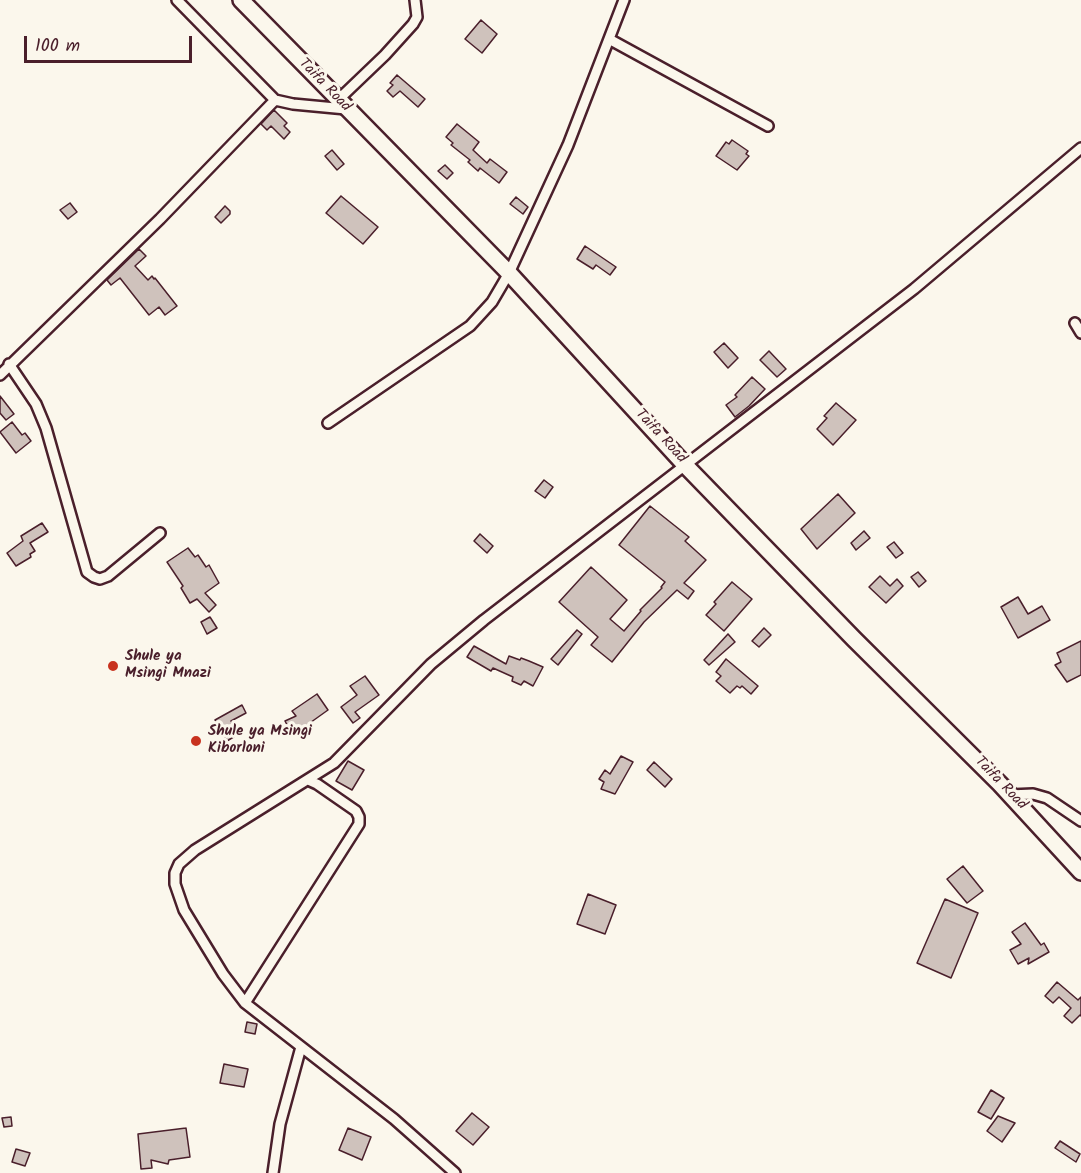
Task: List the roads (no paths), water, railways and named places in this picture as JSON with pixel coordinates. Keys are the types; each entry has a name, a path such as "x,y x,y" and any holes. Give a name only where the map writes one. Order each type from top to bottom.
{"highway":[{"name":"Taifa Road","path":"241,0 509,273 685,465 854,639 1011,795 1081,872"}],"street":[{"path":"177,0 276,100 293,104 342,104 413,24 417,17 415,0"},
{"path":"328,423 470,326 492,302 509,273 568,145 624,0"},
{"path":"609,39 768,126"},
{"path":"0,375 160,219 276,100"},
{"path":"455,1173 394,1119 245,1003 223,974 184,910 175,884 175,873 179,864 195,850 334,763 431,664 484,620 914,289 1081,148"},
{"path":"1075,323 1081,333"},
{"path":"9,364 36,404 46,428 87,572 100,579 108,576 160,533"},
{"path":"245,1003 359,824 356,811 308,780"},
{"path":"1011,795 1033,794 1047,798 1081,821"},
{"path":"273,1173 280,1124 301,1047"}],"place":[{"name":"Shule ya Msingi Mnazi","path":"113,666"},
{"name":"Shule ya Msingi Kiborloni","path":"196,741"}]}
